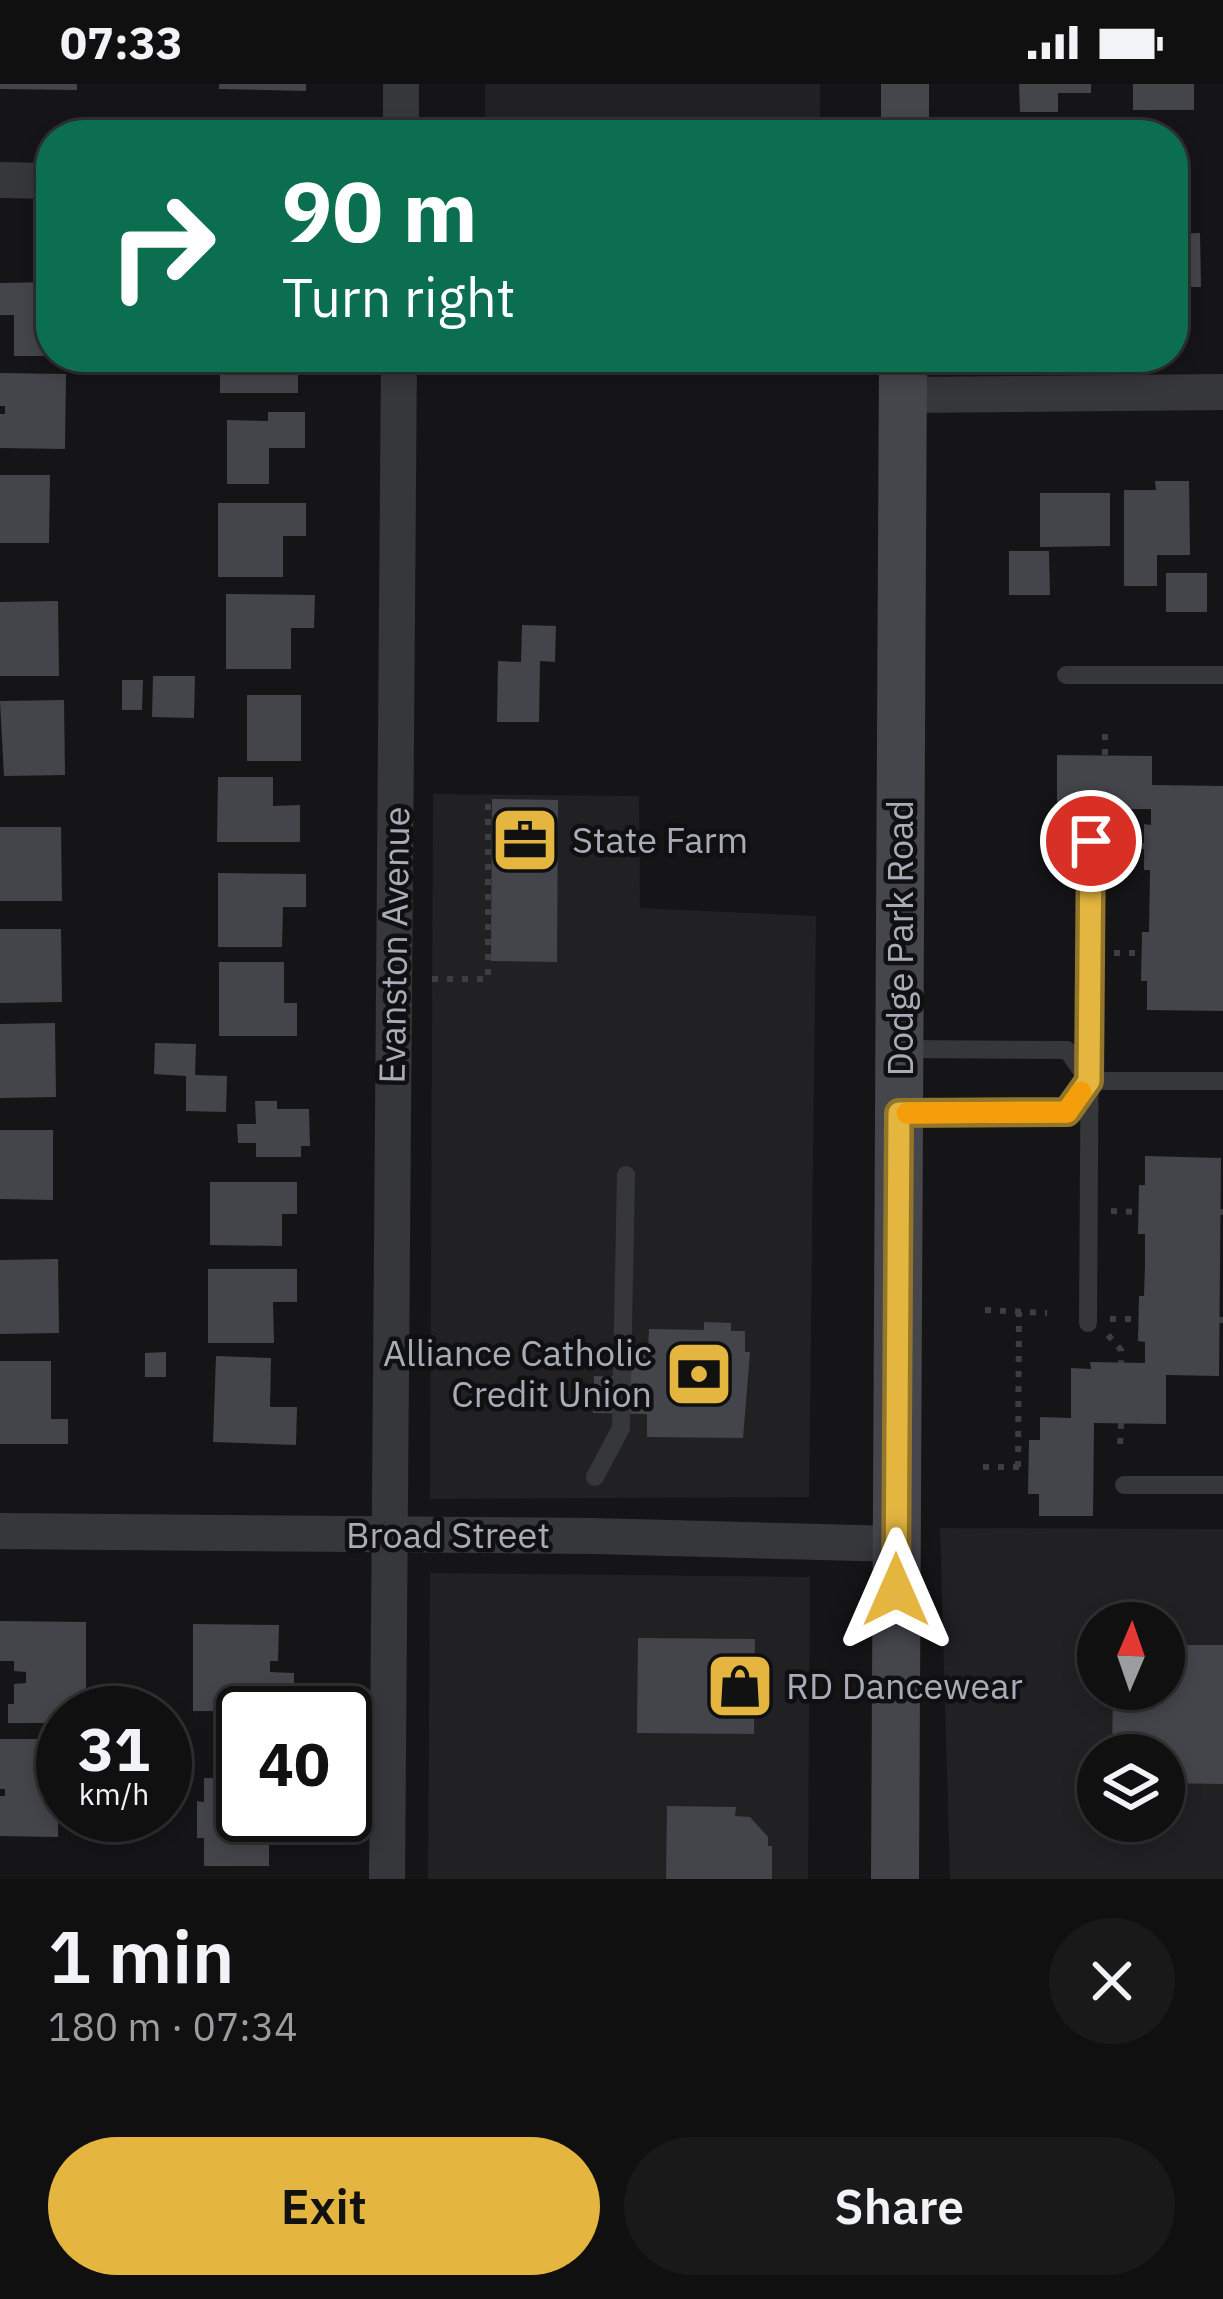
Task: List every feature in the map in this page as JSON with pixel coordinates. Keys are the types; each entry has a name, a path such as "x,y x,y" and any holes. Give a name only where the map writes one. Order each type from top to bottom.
{"street":[{"path":"401,84 401,120"},
{"path":"905,84 905,120"},
{"path":"0,180 36,181"},
{"name":"Evanston Avenue","path":"387,1879 399,372"},
{"path":"903,376 1223,392"},
{"name":"Dodge Park Road","path":"895,1879 903,376"},
{"name":"Broad Street","path":"0,1532 897,1544"}],"lane":[{"path":"1066,675 1223,675"},
{"path":"1097,841 1089,1081 1099,1323"},
{"path":"899,1049 1067,1050 1089,1081"},
{"path":"1089,1081 1223,1082"},
{"path":"899,1113 1067,1112 1089,1081"},
{"path":"595,1477 621,1428 626,1175"},
{"path":"1124,1485 1223,1485"}],"path":[{"path":"1105,726 1105,755"},
{"path":"432,979 488,979 488,804"},
{"path":"1097,841 1144,846"},
{"path":"1105,953 1142,953"},
{"path":"1108,1211 1138,1212"},
{"path":"985,1310 1047,1313"},
{"path":"1018,1312 1018,1467"},
{"path":"1099,1323 1138,1319"},
{"path":"1099,1323 1121,1350 1121,1363"},
{"path":"1120,1423 1124,1450"},
{"path":"983,1467 1028,1467"}],"shaded area":[{"path":"485,84 820,84 820,120 485,120"},
{"path":"433,794 639,796 640,908 816,916 809,1497 430,1499"},
{"path":"940,1528 1223,1529 1223,1879 950,1879"},
{"path":"430,1573 810,1577 808,1879 428,1879"}],"building":[{"path":"0,84 77,84 77,90 0,89"},
{"path":"219,84 306,84 306,91 219,89"},
{"path":"1019,84 1091,84 1091,93 1058,93 1058,112 1020,112"},
{"path":"1133,84 1194,84 1194,110 1133,110"},
{"path":"1188,233 1200,233 1201,287 1188,287"},
{"path":"36,282 36,356 14,356 14,315 0,315 0,283"},
{"path":"220,372 298,372 298,393 220,393"},
{"path":"0,373 66,374 65,449 0,448 0,414 5,414 5,406 0,406"},
{"path":"268,412 305,412 305,448 269,448 269,484 227,484 227,420 268,421"},
{"path":"0,475 50,475 49,543 0,543"},
{"path":"1155,481 1189,481 1190,555 1157,555 1157,586 1124,586 1124,490 1156,490"},
{"path":"1040,493 1110,493 1110,546 1040,547"},
{"path":"218,503 306,503 306,536 283,536 283,577 218,577"},
{"path":"1009,551 1049,551 1050,595 1009,595"},
{"path":"1166,573 1207,573 1207,612 1166,612"},
{"path":"226,594 315,595 314,628 291,628 291,669 226,669"},
{"path":"58,601 59,676 0,676 0,602"},
{"path":"522,625 556,626 555,662 540,661 539,722 497,722 498,661 521,662"},
{"path":"153,676 195,676 194,718 152,717"},
{"path":"122,680 143,680 142,710 122,710"},
{"path":"247,695 301,695 301,761 247,761"},
{"path":"64,700 65,775 4,776 0,701"},
{"path":"1057,755 1152,756 1152,785 1223,786 1223,1011 1147,1010 1147,981 1141,981 1142,932 1149,932 1150,870 1144,870 1144,824 1151,825 1151,809 1130,809 1130,815 1079,814 1079,808 1057,808"},
{"path":"218,777 273,777 273,806 300,805 300,842 217,842"},
{"path":"492,799 558,800 557,962 491,961"},
{"path":"0,827 61,827 62,901 0,901"},
{"path":"218,873 306,874 306,907 283,907 282,947 218,947"},
{"path":"0,929 61,929 62,1002 0,1003"},
{"path":"219,962 284,962 284,1003 297,1003 297,1036 219,1036"},
{"path":"55,1023 56,1097 0,1098 0,1024"},
{"path":"155,1043 196,1044 195,1075 227,1076 226,1112 186,1111 186,1076 154,1074"},
{"path":"255,1101 277,1101 277,1109 309,1109 310,1146 301,1146 301,1157 256,1157 256,1143 238,1143 237,1124 256,1124"},
{"path":"0,1130 53,1130 53,1200 0,1199"},
{"path":"1145,1156 1221,1158 1219,1376 1166,1375 1166,1424 1094,1423 1093,1516 1039,1516 1039,1494 1028,1494 1029,1440 1040,1440 1040,1417 1071,1418 1071,1368 1091,1369 1090,1362 1145,1363 1145,1342 1138,1341 1145,1234 1138,1234"},
{"path":"210,1182 297,1182 297,1214 282,1214 282,1246 210,1245"},
{"path":"58,1259 59,1333 0,1334 0,1260"},
{"path":"208,1269 297,1269 297,1302 273,1302 274,1343 208,1343"},
{"name":"Alliance Catholic Credit Union","path":"704,1322 731,1323 731,1331 745,1331 745,1352 750,1352 743,1438 647,1437 647,1414 593,1413 594,1376 630,1377 631,1352 648,1352 649,1329 704,1330"},
{"path":"166,1352 166,1377 145,1377 145,1353"},
{"path":"216,1356 271,1358 270,1407 297,1407 296,1445 213,1442"},
{"path":"0,1361 51,1361 51,1419 68,1419 68,1444 0,1444"},
{"path":"0,1621 86,1622 86,1686 36,1686 36,1723 8,1723 14,1684 26,1683 26,1672 14,1671 14,1661 0,1661"},
{"path":"193,1624 279,1625 278,1661 270,1661 270,1672 294,1673 294,1686 216,1686 216,1711 193,1711"},
{"path":"638,1638 755,1639 754,1734 637,1733"},
{"path":"1185,1645 1223,1645 1223,1784 1185,1783 1185,1734 1112,1734 1113,1710 1185,1710"},
{"path":"0,1739 36,1739 36,1837 0,1836 0,1796 5,1796 5,1789 0,1789"},
{"path":"204,1778 216,1778 216,1842 269,1842 269,1866 204,1866 204,1838 197,1838 197,1801 204,1802"},
{"path":"667,1806 736,1807 735,1816 750,1817 768,1837 772,1879 666,1879"}],"slow traffic":[{"path":"907,1113 1067,1112 1081,1092"}],"place":[{"name":"State Farm","path":"525,840"},
{"name":"Alliance Catholic Credit Union","path":"699,1374"},
{"name":"RD Dancewear","path":"740,1686"}],"route":[{"path":"896,1590 899,1113 1067,1112 1089,1081 1091,841"}]}
